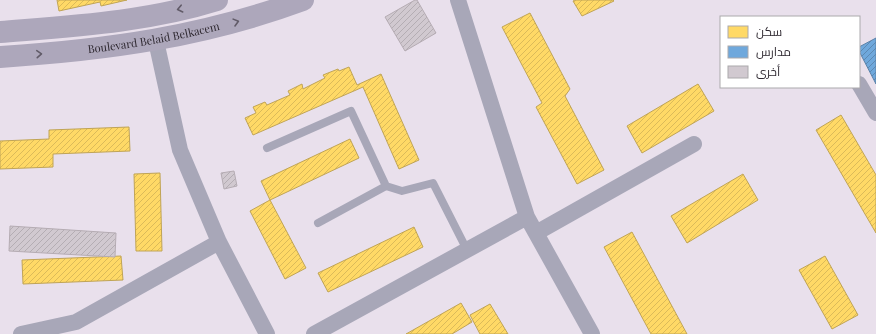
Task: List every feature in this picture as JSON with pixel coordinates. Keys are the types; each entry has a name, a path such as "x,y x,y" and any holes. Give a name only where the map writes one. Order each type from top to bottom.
{"main road":[{"name":"Boulevard Belaid Belkacem","path":"0,32 98,24 152,16 218,0"},
{"name":"Boulevard Belaid Belkacem","path":"0,57 78,52 156,41 251,18 303,0"}],"street":[{"path":"458,0 528,217 592,334"},
{"path":"156,41 180,150 220,242 267,334"},
{"path":"860,86 876,113"},
{"path":"536,233 694,144"},
{"path":"314,334 528,217"},
{"path":"20,334 80,328 220,242"}],"lane":[{"path":"267,148 351,111 386,186"},
{"path":"318,223 386,186 402,191 433,183 467,250"}],"building: سكن":[{"path":"57,0 127,0 101,6 100,2 59,11"},
{"path":"573,1 614,1 582,16"},
{"path":"530,13 570,89 565,96 604,170 577,184 536,107 542,103 502,27"},
{"path":"349,67 357,85 381,74 419,160 399,169 363,87 253,135 245,118 256,113 253,107 265,102 267,105 290,95 288,91 302,84 303,89 325,78 323,75 338,69 339,71"},
{"path":"698,84 714,111 642,153 627,126"},
{"path":"841,115 876,175 876,233 816,130"},
{"path":"129,127 130,151 53,154 53,167 0,169 0,141 49,139 49,130"},
{"path":"350,139 359,158 270,200 261,181"},
{"path":"160,173 162,251 136,251 134,174"},
{"path":"743,174 758,200 687,243 671,216"},
{"path":"270,200 306,268 285,279 250,211"},
{"path":"414,227 423,247 328,292 318,273"},
{"path":"632,232 687,334 651,334 604,247"},
{"path":"121,256 123,280 23,284 22,260"},
{"path":"825,256 858,315 832,329 799,270"},
{"path":"461,303 472,322 452,334 406,334"},
{"path":"490,304 508,334 480,334 470,315"}],"building: مدارس":[{"path":"876,38 876,84 860,53 860,46"}],"building: أخرى":[{"path":"417,0 436,33 405,51 385,17"},
{"path":"234,171 237,186 224,189 221,173"},
{"path":"10,226 116,233 115,257 9,251"}]}
